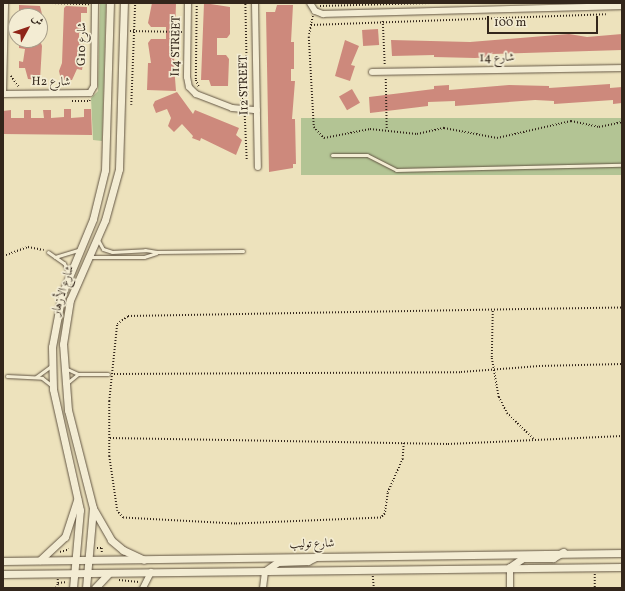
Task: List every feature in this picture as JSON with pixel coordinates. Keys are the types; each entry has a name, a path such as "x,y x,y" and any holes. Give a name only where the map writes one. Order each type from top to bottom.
{"street":[{"path":"3,94 5,3"},
{"name":"G10 شارع","path":"90,93 94,86 95,3"},
{"name":"شارع الأزهار","path":"73,588 80,525 78,495 53,389 52,365 56,317 69,274 95,213 105,170 110,3"},
{"name":"شارع الأزهار","path":"86,588 86,573 93,508 64,388 62,366 65,322 87,257 98,236 111,203 119,169 124,3"},
{"name":"I14 STREET","path":"188,3 189,87 196,94 245,110 257,110"},
{"name":"I12 STREET","path":"255,3 258,166"},
{"path":"310,3 315,11 323,14 515,6 622,6"},
{"name":"شارع 14","path":"372,72 622,68"},
{"name":"H2 شارع","path":"3,94 90,93"},
{"path":"40,560 65,537 78,495"},
{"path":"93,508 111,540 123,550 146,561"},
{"path":"510,588 510,567 523,558 553,558 563,552"},
{"name":"شارع توليب","path":"3,561 146,561 318,556 563,552 622,553"},
{"path":"264,588 265,571 278,562 308,561 318,556"},
{"name":"شارع توليب","path":"3,574 108,574 151,572 594,566 622,567"},
{"path":"144,586 151,572"},
{"path":"95,588 108,574"}],"lane":[{"path":"332,155 367,155 396,170 622,165"},
{"path":"98,236 103,249 112,252 145,250 156,252 243,251"},
{"path":"55,256 80,248"},
{"path":"48,252 64,264 69,274"},
{"path":"112,252 112,257"},
{"path":"87,257 144,257 156,252"},
{"path":"36,377 52,365"},
{"path":"62,366 78,374 108,374"},
{"path":"64,388 78,374"},
{"path":"7,376 36,377 46,380 53,389"}],"path":[{"path":"52,3 95,3"},
{"path":"131,105 135,3"},
{"path":"197,3 196,80 200,88"},
{"path":"234,102 243,100 247,95 245,3"},
{"path":"430,3 321,5 315,11 310,24 314,127 324,138 379,128 417,134 449,128 479,136 505,137 572,121 599,127 622,122"},
{"path":"310,24 614,13"},
{"path":"123,31 188,32"},
{"path":"11,68 12,80 22,88"},
{"path":"90,93 90,101"},
{"path":"243,100 245,110 247,160"},
{"path":"3,256 28,247 48,252"},
{"path":"404,443 403,459 388,493 385,514 381,518 230,524 122,518 117,511 110,466 108,407 114,374 116,327 122,318 128,316 493,311 622,307"},
{"path":"493,311 493,370 502,405 534,440"},
{"path":"108,374 493,370 622,364"},
{"path":"110,438 404,443 622,436"},
{"path":"594,566 595,588"},
{"path":"373,570 374,588"},
{"path":"115,580 144,586"},
{"path":"56,588 58,582"}],"green space":[{"path":"100,3 106,3 102,141 93,140 91,98 98,91"},
{"path":"301,118 622,118 622,175 301,175"}],"building":[{"path":"152,3 176,3 174,65 176,91 147,90 148,63 151,63 148,43 151,39 166,39 166,27 151,27 148,23"},
{"path":"204,3 230,7 230,34 227,38 217,38 217,55 226,55 229,59 228,86 211,86 209,80 201,80"},
{"path":"19,5 40,6 40,8 19,8"},
{"path":"277,5 293,5 291,42 294,42 294,69 291,69 291,81 295,81 292,119 295,119 296,164 293,164 293,168 269,172 266,12 275,12"},
{"path":"66,6 87,7 87,13 81,13 81,25 85,25 85,32 79,33 79,44 84,44 84,50 78,50 78,63 83,63 82,70 77,69 72,80 61,80 59,71 62,63 64,8"},
{"path":"378,29 379,45 363,46 362,30"},
{"path":"569,34 587,37 622,34 622,50 490,54 490,57 475,58 434,57 434,55 392,56 391,40 470,42"},
{"path":"345,40 359,46 351,65 355,66 350,81 335,76"},
{"path":"19,48 42,48 40,80 28,79 25,68 19,68 19,61 23,62 25,49"},
{"path":"610,84 610,88 622,87 622,103 613,104 613,100 554,104 554,101 535,100 455,106 455,101 428,102 428,106 370,113 369,97 434,89 434,86 449,85 449,90 509,85 549,86 549,88"},
{"path":"352,89 360,103 347,110 339,96"},
{"path":"177,92 193,114 195,110 239,128 236,135 242,140 236,155 201,138 200,141 192,138 193,136 182,124 174,132 168,126 171,118 167,109 156,113 153,105 155,101"},
{"path":"64,109 71,109 71,118 84,117 84,109 91,109 92,135 3,134 3,111 11,110 11,118 24,118 24,110 31,110 31,118 44,118 43,110 51,110 51,118 64,117"}]}
